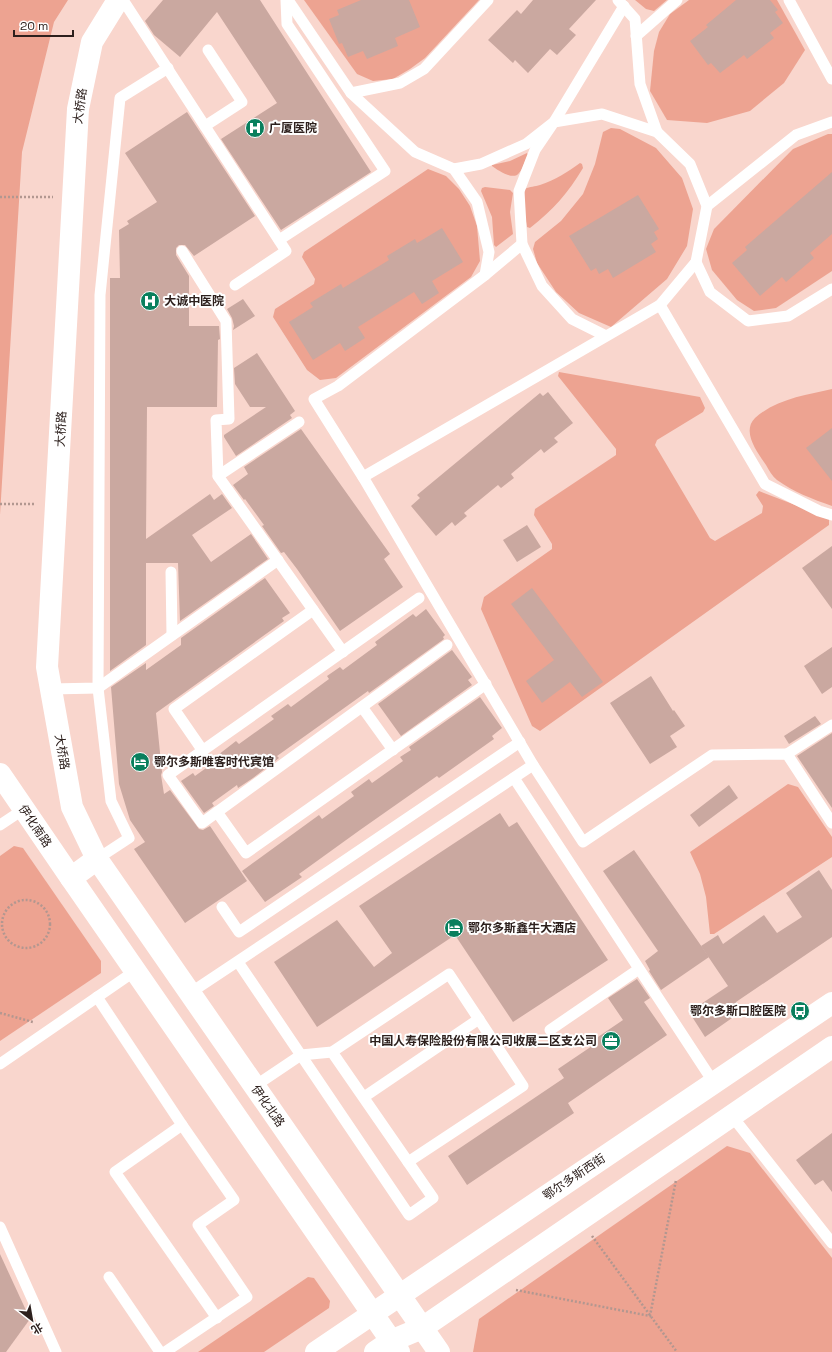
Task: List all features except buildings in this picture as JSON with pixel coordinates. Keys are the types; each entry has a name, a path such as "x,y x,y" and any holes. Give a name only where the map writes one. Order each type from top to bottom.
{"main road":[{"name":"大桥路","path":"97,859 72,807 47,667 78,109 92,42 118,0"},
{"name":"伊化南路","path":"0,774 71,878"},
{"path":"97,859 71,878 373,1314 388,1348 422,1328 832,1047"},
{"name":"伊化北路","path":"97,859 439,1352"},
{"name":"鄂尔多斯西街","path":"316,1352 832,1003"}],"lane":[{"path":"123,0 286,251 235,285"},
{"path":"287,0 351,93 415,152 454,169 477,202 490,252 485,275"},
{"path":"279,240 385,171 287,24 287,0"},
{"path":"351,93 400,83 424,69 488,0"},
{"path":"636,36 677,0"},
{"path":"789,0 832,79"},
{"path":"606,336 572,319 542,286 522,244 519,191 535,150 554,122 620,3 634,20 640,84 657,132"},
{"path":"205,126 242,102 208,50"},
{"path":"97,859 129,838 111,801 98,688 100,295 120,98 168,68"},
{"path":"363,477 660,304 696,262 708,206 690,164 657,132 602,114 554,122 526,144 481,164 454,169"},
{"path":"708,206 796,135 832,122"},
{"path":"522,244 485,275 338,386 314,399 363,477 520,742 583,842 712,755 787,754 832,724"},
{"path":"182,251 226,321 229,419 216,420 218,476 343,652"},
{"path":"696,262 710,292 748,321 788,316 832,289"},
{"path":"660,304 765,484 819,511 832,515"},
{"path":"218,476 299,422"},
{"path":"51,689 98,688 278,560"},
{"path":"171,572 172,635"},
{"path":"419,598 168,775 202,823 448,645"},
{"path":"203,751 174,709 313,610"},
{"path":"217,812 246,853 486,684"},
{"path":"362,707 392,750"},
{"path":"222,907 239,932 520,742"},
{"path":"787,754 832,822"},
{"path":"190,993 534,765"},
{"path":"514,778 714,1083"},
{"path":"0,825 24,809"},
{"path":"238,962 409,1215 433,1198 332,1052"},
{"path":"550,1030 639,969"},
{"path":"0,1064 135,971"},
{"path":"255,1086 301,1055 332,1052 449,974 523,1086 408,1162"},
{"path":"97,997 234,1200 198,1225 247,1297 165,1352"},
{"path":"364,1097 479,1019"},
{"path":"732,1116 832,1243"},
{"path":"182,1125 115,1172 217,1318"},
{"path":"0,1227 56,1352"},
{"path":"109,1278 160,1352"}],"path":[{"path":"0,198 73,197"},
{"path":"0,504 56,504"},
{"path":"26,900 34,902 44,908 50,918 47,937 36,946 30,948 18,947 12,944 4,934 2,924 3,917 6,911 18,902 26,900"},
{"path":"0,937 4,934"},
{"path":"0,1013 53,1028"},
{"path":"650,1316 681,1151"},
{"path":"580,1220 677,1352"},
{"path":"486,1284 650,1316"}],"shaded area":[{"path":"0,0 68,0 54,22 22,152 0,515"},
{"path":"304,0 479,0 425,58 393,79 373,81 357,74"},
{"path":"635,0 667,0 654,11 646,9"},
{"path":"689,0 777,0 805,50 784,83 750,111 707,123 667,120 650,91 654,51 659,32 670,14"},
{"path":"611,128 620,129 656,148 682,178 693,209 687,246 667,279 611,327 579,313 556,292 537,263 533,249 535,242 561,221 583,194 595,164 603,132"},
{"path":"828,134 832,134 832,271 776,308 754,311 737,300 712,270 706,249 714,229 793,149"},
{"path":"527,153 528,155 523,167 517,175 513,176 506,174 492,166 510,161"},
{"path":"580,163 582,164 583,168 566,193 553,208 530,228 527,227 524,203 525,189 551,181"},
{"path":"428,169 446,176 459,189 470,206 477,226 480,261 471,277 336,378 320,380 307,370 273,317 275,309 314,284 315,279 302,257 304,252"},
{"path":"485,187 510,190 513,193 510,212 513,234 496,247 494,245 492,217 481,191 482,188"},
{"path":"559,372 700,397 705,408 703,412 657,440 655,445 710,538 715,541 762,513 763,506 756,495 759,491 829,518 829,525 540,731 532,726 481,609 484,597 552,549 552,544 534,515 535,509 616,455 616,449 558,376"},
{"path":"832,389 832,506 797,492 775,478 755,449 750,436 750,430 751,424 755,418 772,406 802,396"},
{"path":"788,784 798,787 832,837 832,857 714,934 710,934 706,897 700,874 690,852"},
{"path":"14,846 23,848 101,961 101,973 0,1041 0,856"},
{"path":"727,1146 750,1153 832,1258 832,1352 473,1352 479,1319"},
{"path":"308,1277 314,1278 330,1301 329,1308 264,1352 198,1352"}],"place":[{"name":"广厦医院","path":"255,128"},
{"name":"大诚中医院","path":"150,301"},
{"name":"鄂尔多斯唯客时代宾馆","path":"140,762"},
{"name":"鄂尔多斯鑫牛大酒店","path":"454,928"},
{"name":"鄂尔多斯口腔医院","path":"800,1011"},
{"name":"中国人寿保险股份有限公司收展二区支公司","path":"611,1041"}]}
